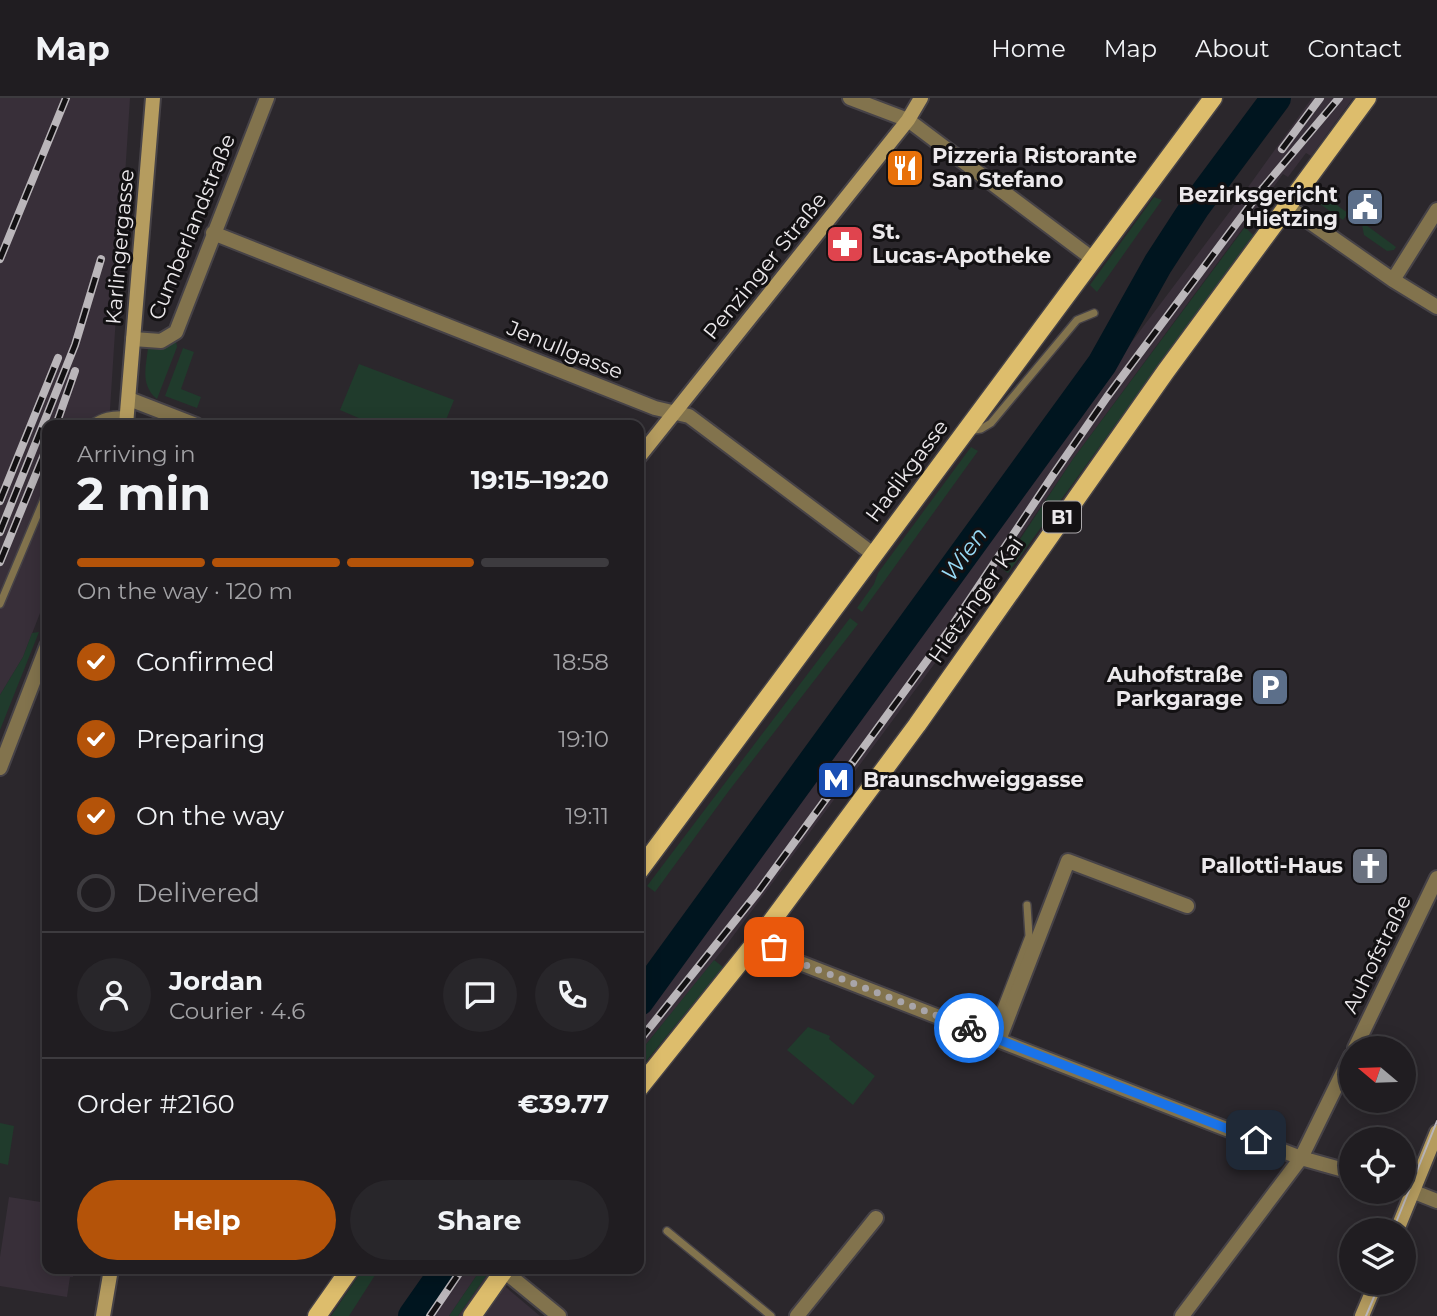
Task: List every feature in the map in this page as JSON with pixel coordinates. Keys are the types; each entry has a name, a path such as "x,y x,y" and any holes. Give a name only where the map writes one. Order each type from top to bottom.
{"main road":[{"name":"Hadikgasse","path":"644,858 1213,98"},
{"name":"Hietzinger Kai","path":"644,1082 760,937 917,725 1134,416 1367,98"},
{"path":"317,1316 346,1274"},
{"path":"472,1316 502,1274"}],"street":[{"name":"Karlingergasse","path":"130,399 153,98"},
{"name":"Cumberlandstraße","path":"134,339 161,341 176,332 267,98"},
{"path":"850,98 908,120 1093,259"},
{"name":"Penzinger Straße","path":"644,451 908,120 920,98"},
{"path":"1287,206 1393,280 1437,307"},
{"path":"1393,280 1437,209"},
{"name":"Jenullgasse","path":"213,233 643,404 689,416 873,554"},
{"path":"127,420 130,399 183,420"},
{"path":"0,768 42,659"},
{"path":"995,1038 1068,860 1187,906"},
{"name":"Auhofstraße","path":"1360,1036 1437,878"},
{"path":"760,937 795,961 1301,1158 1339,1169"},
{"path":"1182,1316 1301,1158 1339,1080"},
{"path":"1416,1174 1437,1132"},
{"path":"1416,1193 1437,1201"},
{"path":"797,1316 876,1218"},
{"path":"103,1316 110,1274"},
{"path":"510,1274 559,1316"},
{"path":"1362,1316 1371,1295"}],"lane":[{"path":"965,431 981,429 991,423 1077,320 1094,313"},
{"path":"98,420 104,416 127,420"},
{"path":"0,604 42,504"},
{"path":"995,1038 1030,936 1027,905"},
{"path":"667,1231 771,1316"}],"shaded area":[{"path":"0,98 130,98 109,420 42,420 42,608 23,657 0,695"},
{"path":"1312,98 1353,98 1311,156 1306,153 1288,177 1283,174 1073,459 958,632 725,947 644,1047 644,1007 1052,448"},
{"path":"9,1197 42,1202 42,1274 73,1274 70,1277 67,1297 0,1286 0,1257"},
{"path":"451,1274 478,1274 449,1316 422,1316"},
{"path":"487,1274 490,1274 540,1316 458,1316"}],"green space":[{"path":"1320,193 1352,218 1346,216 1343,220 1317,202 1315,199"},
{"path":"1154,197 1162,200 1097,292 1090,285"},
{"path":"1362,225 1366,225 1396,247 1394,250 1387,251 1364,235"},
{"path":"1245,227 1253,235 1008,573 1001,568 1073,459"},
{"path":"176,341 177,347 157,399 146,382 148,348 165,347"},
{"path":"183,348 194,352 181,389 201,397 197,408 165,396"},
{"path":"359,364 454,400 446,420 363,420 340,410"},
{"path":"971,447 978,451 862,612 857,608 874,584 878,573"},
{"path":"850,618 858,624 728,792 655,892 647,886"},
{"path":"39,632 0,730 0,695 23,657 32,633"},
{"path":"714,960 723,967 644,1064 644,1047"},
{"path":"808,1027 830,1036 829,1039 875,1076 853,1105 787,1050"},
{"path":"0,1123 14,1126 8,1165 0,1163"},
{"path":"360,1274 376,1274 349,1316 331,1316"},
{"path":"478,1274 487,1274 458,1316 449,1316"}],"waterway":[{"name":"Wien","path":"644,994 1102,364 1158,264 1195,207 1276,98"},
{"name":"Wien","path":"413,1316 442,1274"}],"tram line":[{"path":"1398,1218 1437,1121"},
{"path":"1366,1316 1375,1295"}],"railway":[{"path":"0,259 66,98"},
{"path":"1282,149 1320,98"},
{"path":"644,1035 758,892 950,629 1107,397 1263,188 1339,98"},
{"path":"45,420 75,345 101,259"},
{"path":"0,501 58,358"},
{"path":"58,420 75,371"},
{"path":"0,532 42,427"},
{"path":"0,562 42,459"},
{"path":"430,1316 459,1274"}],"way so far":[{"path":"774,947 795,961 969,1028"}],"place":[{"name":"Pizzeria Ristorante San Stefano","path":"905,168"},
{"name":"Bezirksgericht Hietzing","path":"1365,207"},
{"name":"St. Lucas-Apotheke","path":"845,244"},
{"name":"Auhofstraße Parkgarage","path":"1270,687"},
{"name":"Braunschweiggasse","path":"836,780"},
{"name":"Pallotti-Haus","path":"1370,866"}],"route":[{"path":"969,1028 1256,1140"}]}
